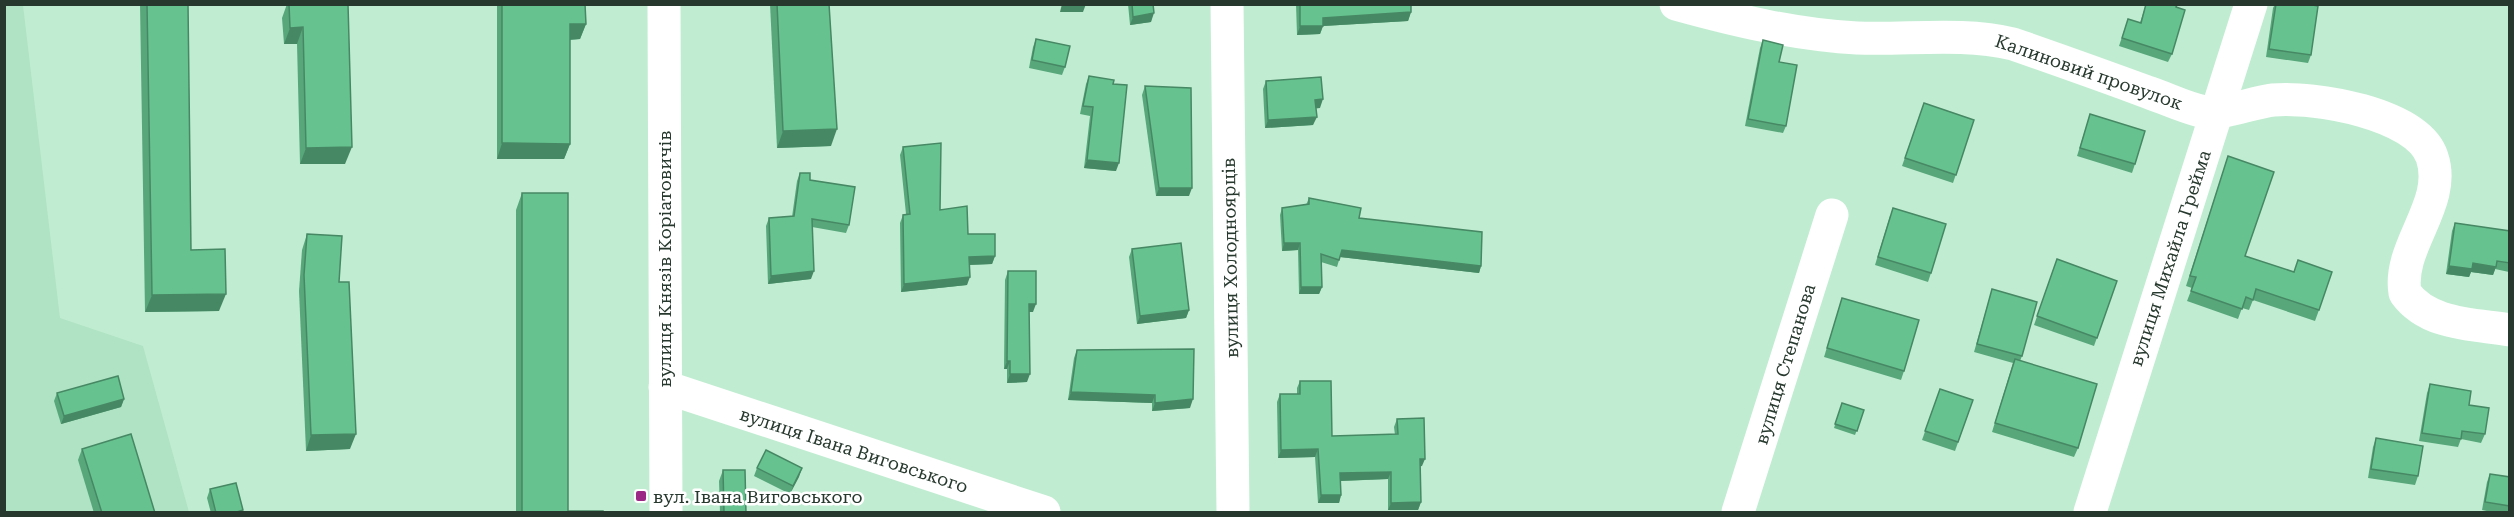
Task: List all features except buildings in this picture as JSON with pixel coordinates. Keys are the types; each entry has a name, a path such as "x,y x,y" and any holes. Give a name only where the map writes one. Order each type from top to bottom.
{"street":[{"name":"вулиця Князів Коріатовичів","path":"664,4 666,513"},
{"name":"вулиця Холодноярців","path":"1227,4 1233,513"},
{"name":"Калиновий провулок","path":"1676,4 1794,31 1845,36 1987,38 2013,44 2206,112 2217,112"},
{"name":"вулиця Михайла Грейма","path":"2090,513 2251,4"},
{"path":"2217,112 2252,103 2302,100 2363,112 2398,124 2413,133 2425,143 2432,156 2435,172 2429,206 2405,268 2405,292 2420,309 2435,317 2510,330"},
{"name":"вулиця Степанова","path":"1738,513 1832,215"},
{"name":"вулиця Івана Виговського","path":"665,387 1044,513"}],"shaded area":[{"path":"4,5 23,5 60,318 143,346 189,512 5,512"}],"place":[{"name":"вул. Івана Виговського","path":"641,496"}]}
